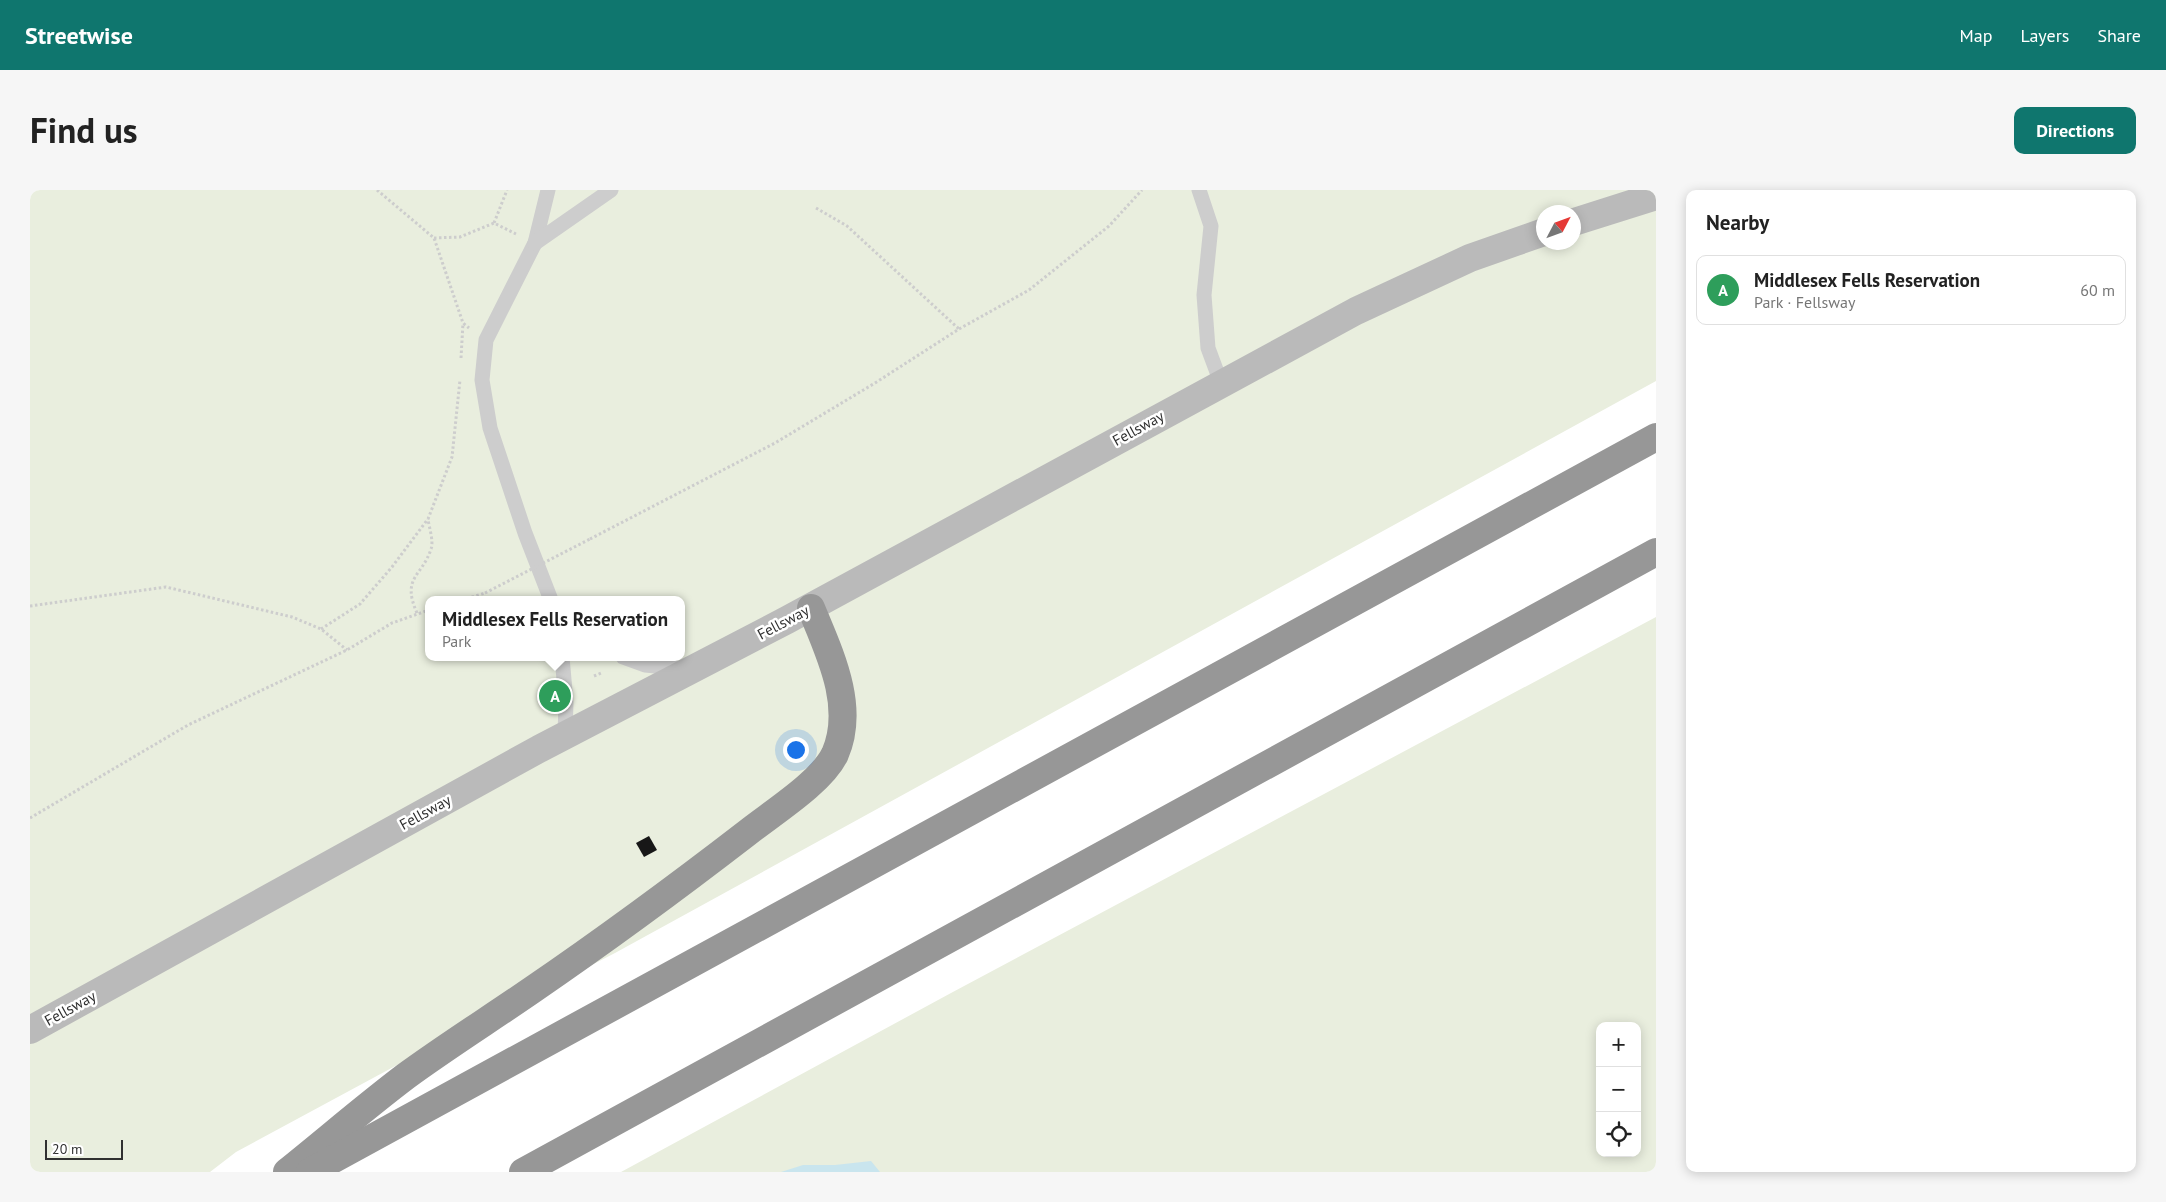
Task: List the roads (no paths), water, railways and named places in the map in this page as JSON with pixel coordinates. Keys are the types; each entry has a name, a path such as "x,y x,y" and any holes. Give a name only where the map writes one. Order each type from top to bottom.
{"highway":[{"path":"310,1172 1656,437"},
{"path":"523,1172 1656,552"},
{"path":"287,1172 406,1076 593,948 708,863 802,790 826,768 840,740 843,724 842,709 832,662 810,608"}],"main road":[{"path":"1581,220 1656,196"},
{"name":"Fellsway","path":"30,1030 565,736 810,608 1356,311 1470,258 1536,235"}],"lane":[{"path":"548,190 535,243 486,340 482,380 490,428 524,533 549,596"},
{"path":"535,243 611,190"},
{"path":"1199,190 1211,226 1204,295 1208,348 1221,383"},
{"path":"562,661 566,702 565,736"},
{"path":"634,661 645,665 694,669"}],"water":[{"path":"871,1161 880,1172 781,1172 803,1165 835,1165"}],"place":[{"name":"Middlesex Fells Reservation","path":"555,696"}]}
